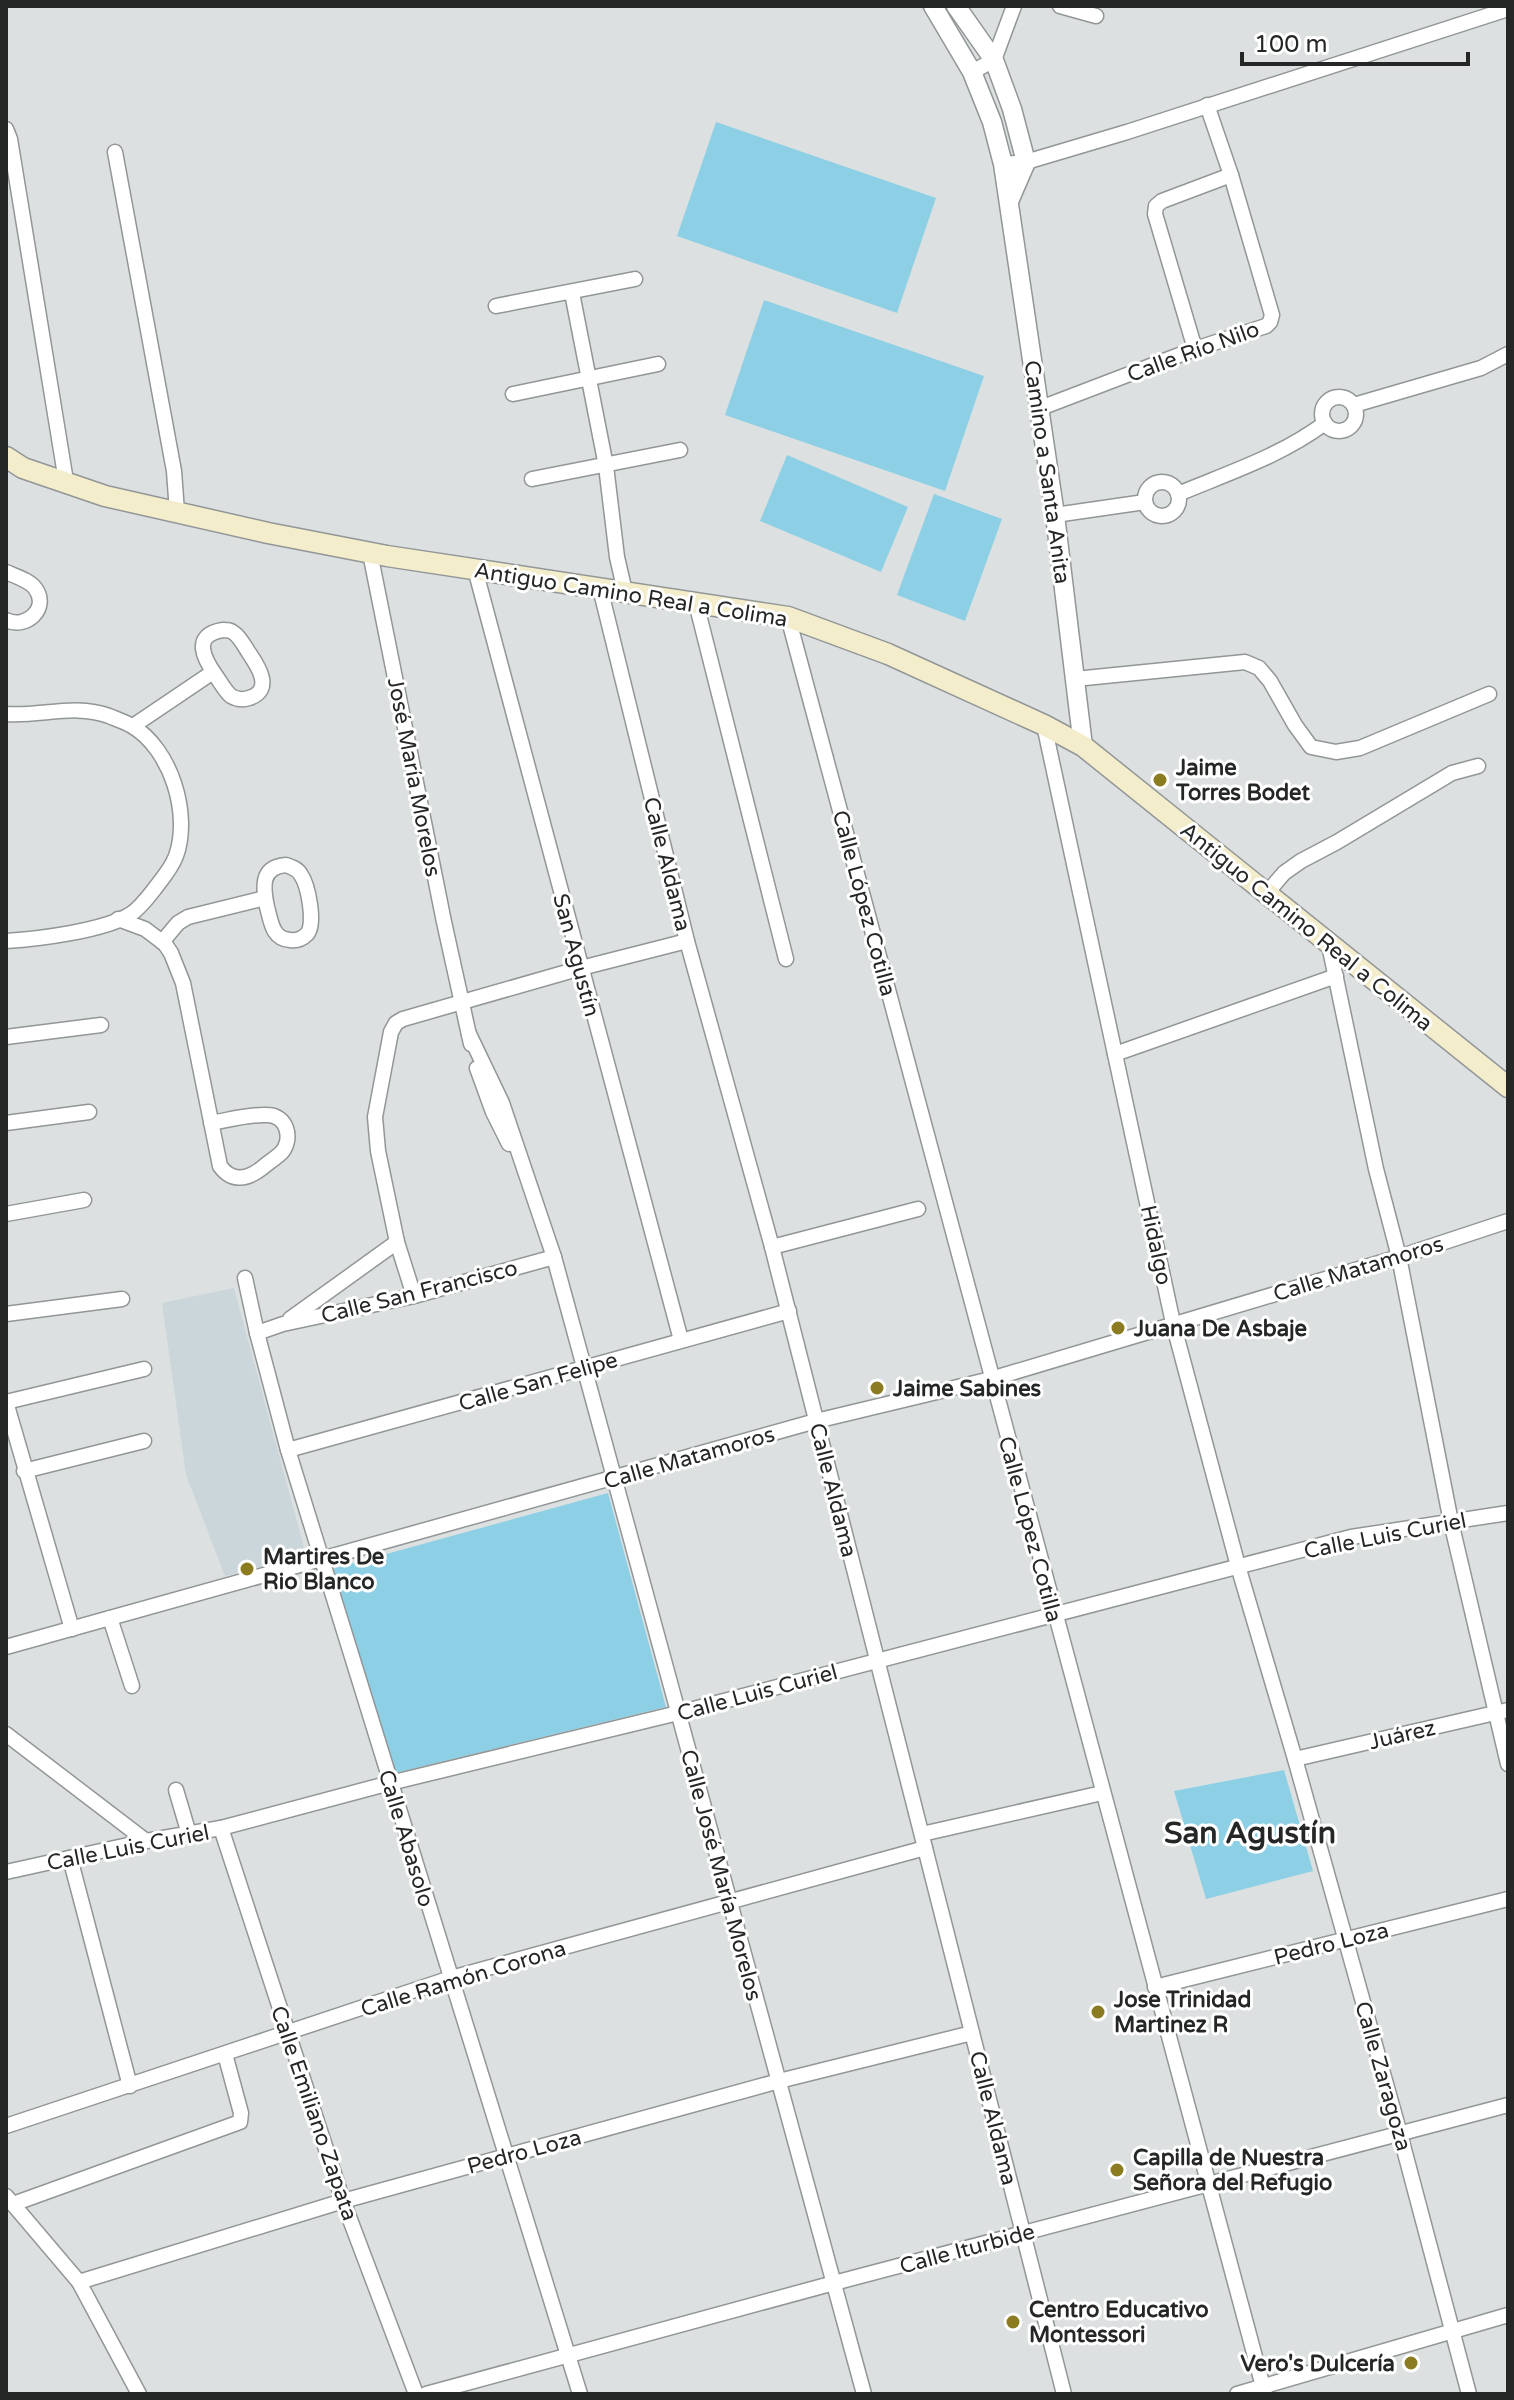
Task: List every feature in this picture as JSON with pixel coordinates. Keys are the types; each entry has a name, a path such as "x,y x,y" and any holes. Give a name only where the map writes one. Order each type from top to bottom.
{"main road":[{"name":"Antiguo Camino Real a Colima","path":"6,457 23,468 105,496 268,533 370,553 788,617 888,654 1083,746 1508,1087"}],"street":[{"name":"Camino a Santa Anita","path":"933,6 972,72 992,122 1003,164 1055,515 1083,746"},
{"path":"956,6 994,60 1012,109 1026,162 1009,200"},
{"path":"972,72 994,60 1014,6"},
{"path":"1060,6 1096,16"},
{"path":"1003,164 1026,162 1508,9"},
{"name":"Calle Río Nilo","path":"1038,409 1270,322 1272,315 1207,105"},
{"path":"6,129 66,481"},
{"path":"115,152 174,471 177,512"},
{"path":"1195,349 1155,214 1156,206 1231,175"},
{"path":"496,306 635,279"},
{"path":"572,293 606,466 617,557 625,592"},
{"path":"1354,405 1481,368 1508,354"},
{"path":"513,394 658,364"},
{"path":"1344,397 1354,405 1356,419 1347,429 1334,431 1325,423 1323,410 1330,399 1344,397"},
{"path":"1178,494 1282,451 1325,423"},
{"path":"532,479 680,450"},
{"path":"1159,482 1173,486 1178,494 1178,504 1174,510 1163,516 1151,512 1145,502 1148,489 1159,482"},
{"path":"1055,515 1145,502"},
{"name":"José María Morelos","path":"370,553 461,1001"},
{"name":"San Agustín","path":"475,569 681,1340"},
{"path":"6,572 32,585 39,597 39,605 32,617 19,623 6,620"},
{"name":"Calle Aldama","path":"600,588 687,941 789,1311 1064,2394"},
{"path":"696,603 786,959"},
{"name":"Calle López Cotilla","path":"788,617 1054,1614 1098,1794 1155,1987 1264,2390"},
{"path":"230,630 261,671 262,684 254,696 241,699 229,694 213,672 203,653 205,640 216,631 230,630"},
{"path":"1075,679 1245,662 1259,668 1270,681 1311,747 1336,752 1360,748 1489,694"},
{"path":"133,726 213,672"},
{"path":"6,714 81,710 106,714 133,726 153,744 170,773 179,798 181,827 176,856 164,877 131,914 42,938 6,941"},
{"name":"Hidalgo","path":"1044,725 1173,1323 1238,1566 1295,1759"},
{"path":"1266,894 1284,873 1301,861 1452,773 1478,766"},
{"path":"286,865 299,871 312,920 307,933 295,940 276,934 265,898 264,880 272,869 286,865"},
{"path":"162,942 178,923 188,917 265,898"},
{"path":"118,919 145,929 171,953 183,983 211,1123 220,1166 224,1173 245,1178 253,1175 283,1151 286,1144 288,1133 285,1125 279,1118 269,1115 211,1123"},
{"path":"414,1296 397,1242 378,1151 375,1117 391,1032 396,1023 461,1001 687,941"},
{"path":"1329,945 1376,1169 1399,1257 1451,1522 1502,1712 1508,1764"},
{"path":"1115,1054 1336,976"},
{"name":"Calle José María Morelos","path":"461,1001 484,1089 524,1173 554,1257 864,2394"},
{"path":"6,1037 101,1025"},
{"path":"6,1123 89,1112"},
{"path":"6,1214 84,1200"},
{"path":"772,1247 918,1209"},
{"name":"Calle Matamoros","path":"6,1647 816,1421 991,1379 1399,1257 1508,1221"},
{"name":"Calle San Francisco","path":"283,1324 397,1242"},
{"name":"Calle San Francisco","path":"257,1333 283,1324 414,1296 554,1257"},
{"name":"Calle Abasolo","path":"245,1278 288,1450 580,2394"},
{"path":"6,1314 122,1299"},
{"name":"Calle San Felipe","path":"288,1450 789,1311"},
{"path":"72,1629 6,1402 144,1369"},
{"path":"24,1471 144,1441"},
{"name":"Calle Luis Curiel","path":"6,1872 221,1828 678,1713 1351,1537 1508,1513"},
{"path":"110,1618 132,1686"},
{"name":"Juárez","path":"1295,1759 1502,1712"},
{"path":"6,1734 146,1841"},
{"name":"Calle Zaragoza","path":"1295,1759 1469,2394"},
{"path":"176,1790 189,1834"},
{"name":"Calle Ramón Corona","path":"6,2126 451,1978 730,1902 924,1841 1098,1794"},
{"name":"Calle Emiliano Zapata","path":"221,1828 343,2201 416,2394"},
{"path":"70,1858 130,2086"},
{"name":"Pedro Loza","path":"1155,1987 1508,1899"},
{"name":"Pedro Loza","path":"79,2282 343,2201 779,2081 972,2033"},
{"path":"139,2394 79,2282 10,2200 240,2122 241,2113 225,2054"},
{"name":"Calle Iturbide","path":"426,2394 1508,2105"},
{"path":"1237,2394 1264,2390 1508,2315"}],"shaded area":[{"path":"716,122 936,198 897,313 677,236"},
{"path":"764,300 984,376 945,491 725,415"},
{"path":"787,455 908,507 881,572 760,521"},
{"path":"934,494 1002,519 965,621 897,595"},
{"path":"234,1288 306,1555 225,1576 186,1475 162,1303"},
{"path":"608,1493 666,1707 395,1773 332,1569"},
{"path":"1284,1770 1313,1871 1206,1899 1174,1791"}],"place":[{"name":"Jaime Torres Bodet","path":"1160,780"},
{"name":"Juana De Asbaje","path":"1118,1328"},
{"name":"Jaime Sabines","path":"877,1388"},
{"name":"Martires De Rio Blanco","path":"247,1569"},
{"name":"Jose Trinidad Martinez R","path":"1098,2012"},
{"name":"Capilla de Nuestra Señora del Refugio","path":"1117,2170"},
{"name":"Centro Educativo Montessori","path":"1013,2322"},
{"name":"Vero's Dulcería","path":"1411,2363"}],"district":[{"name":"San Agustín","path":"1250,1833"}]}
